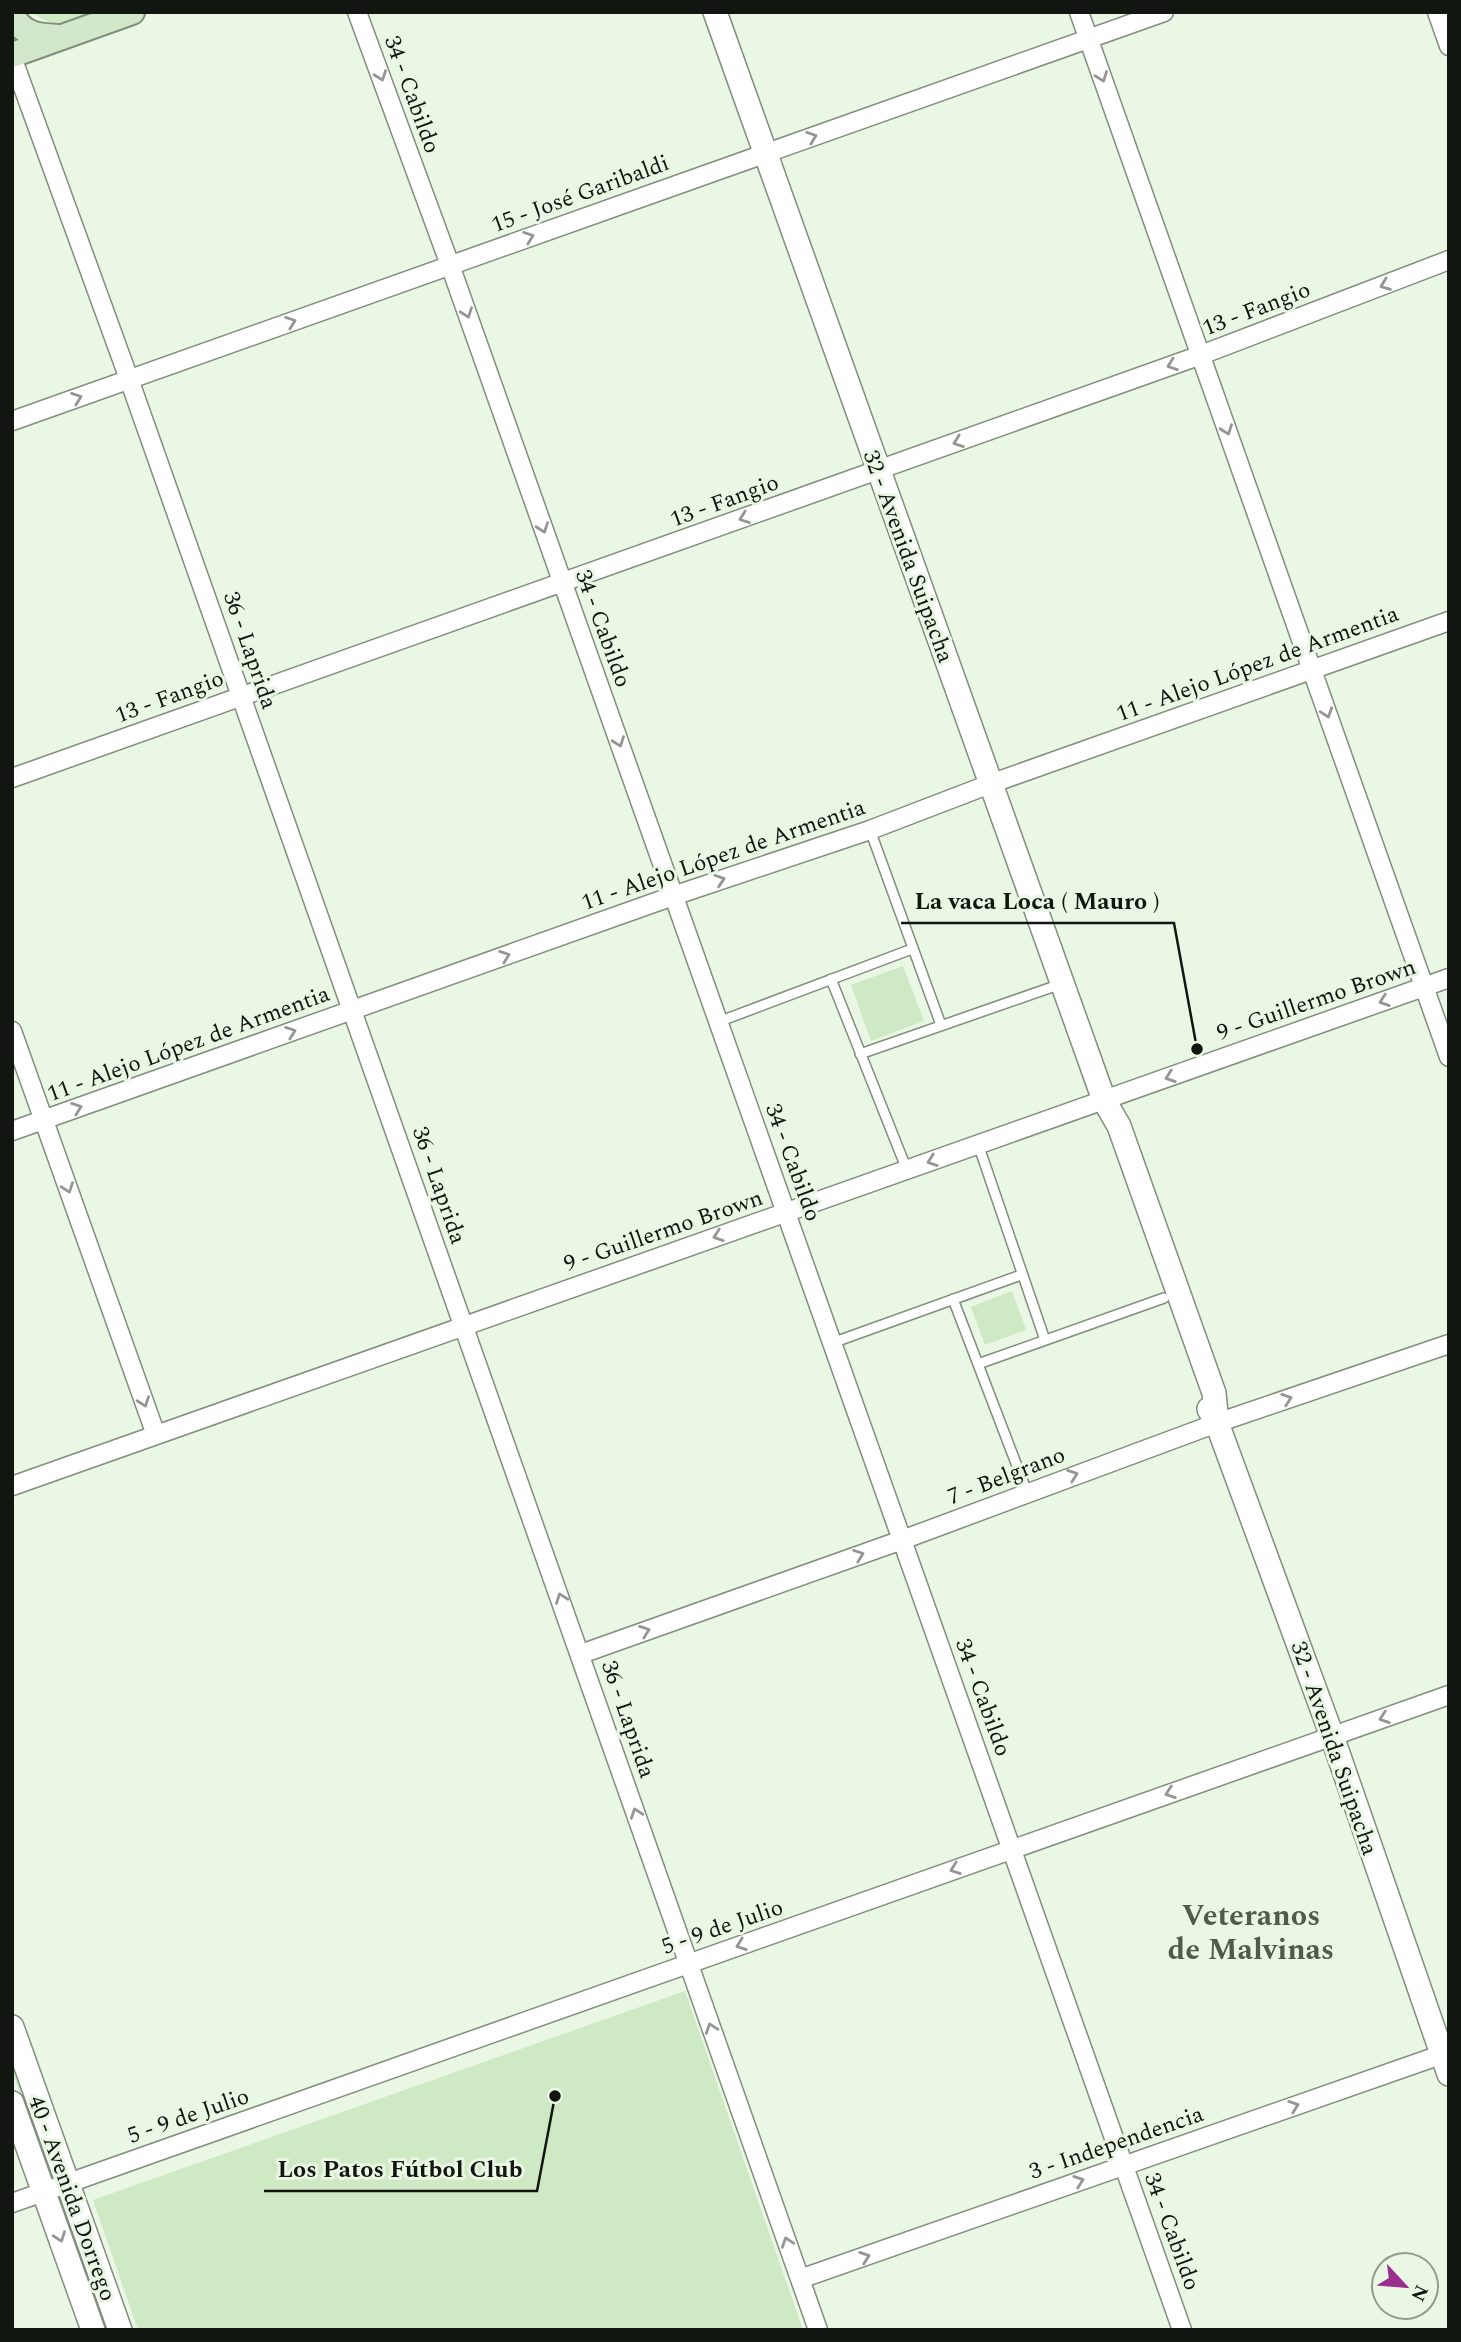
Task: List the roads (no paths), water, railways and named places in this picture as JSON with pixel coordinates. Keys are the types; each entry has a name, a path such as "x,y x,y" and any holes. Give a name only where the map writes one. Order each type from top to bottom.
{"main road":[{"path":"12,56 132,12"},
{"path":"12,16 20,29 38,36 63,37"}],"street":[{"name":"34 - Cabildo","path":"357,12 450,265 1182,2330"},
{"name":"32 - Avenida Suipacha","path":"715,12 1104,1100 1119,1126 1214,1393 1217,1423"},
{"path":"1079,12 1449,1058"},
{"name":"15 - José Garibaldi","path":"12,421 1164,12"},
{"path":"1437,12 1449,46"},
{"name":"36 - Laprida","path":"12,56 581,1654 818,2330"},
{"name":"13 - Fangio","path":"12,778 1201,355 1449,260"},
{"name":"11 - Alejo López de Armentia","path":"12,1131 673,896 870,830 990,784 1449,621"},
{"name":"9 - Guillermo Brown","path":"12,1486 1449,978"},
{"path":"12,1031 156,1435"},
{"name":"32 - Avenida Suipacha","path":"1104,1100 1107,1132 1164,1298 1203,1398 1217,1423 1332,1736 1446,2060"},
{"name":"7 - Belgrano","path":"581,1654 902,1540 1217,1423 1449,1344"},
{"name":"5 - 9 de Julio","path":"14,2207 68,2183 1449,1695"},
{"name":"40 - Avenida Dorrego","path":"12,2027 120,2330"},
{"name":"3 - Independencia","path":"800,2279 1124,2165 1446,2060"},
{"name":"40 - Avenida Dorrego","path":"12,2103 93,2330"}],"lane":[{"path":"870,830 941,1025"},
{"path":"718,1022 912,949"},
{"path":"831,979 906,1170"},
{"path":"860,1054 1062,983"},
{"path":"978,1144 1045,1340"},
{"path":"832,1343 1021,1275"},
{"path":"978,1364 1164,1298"},
{"path":"953,1299 1027,1492"}],"place":[{"name":"La vaca Loca ( Mauro )","path":"1197,1049"},
{"name":"Los Patos Fútbol Club","path":"555,2096"}],"district":[{"name":"Veteranos de Malvinas","path":"1251,1932"}]}
